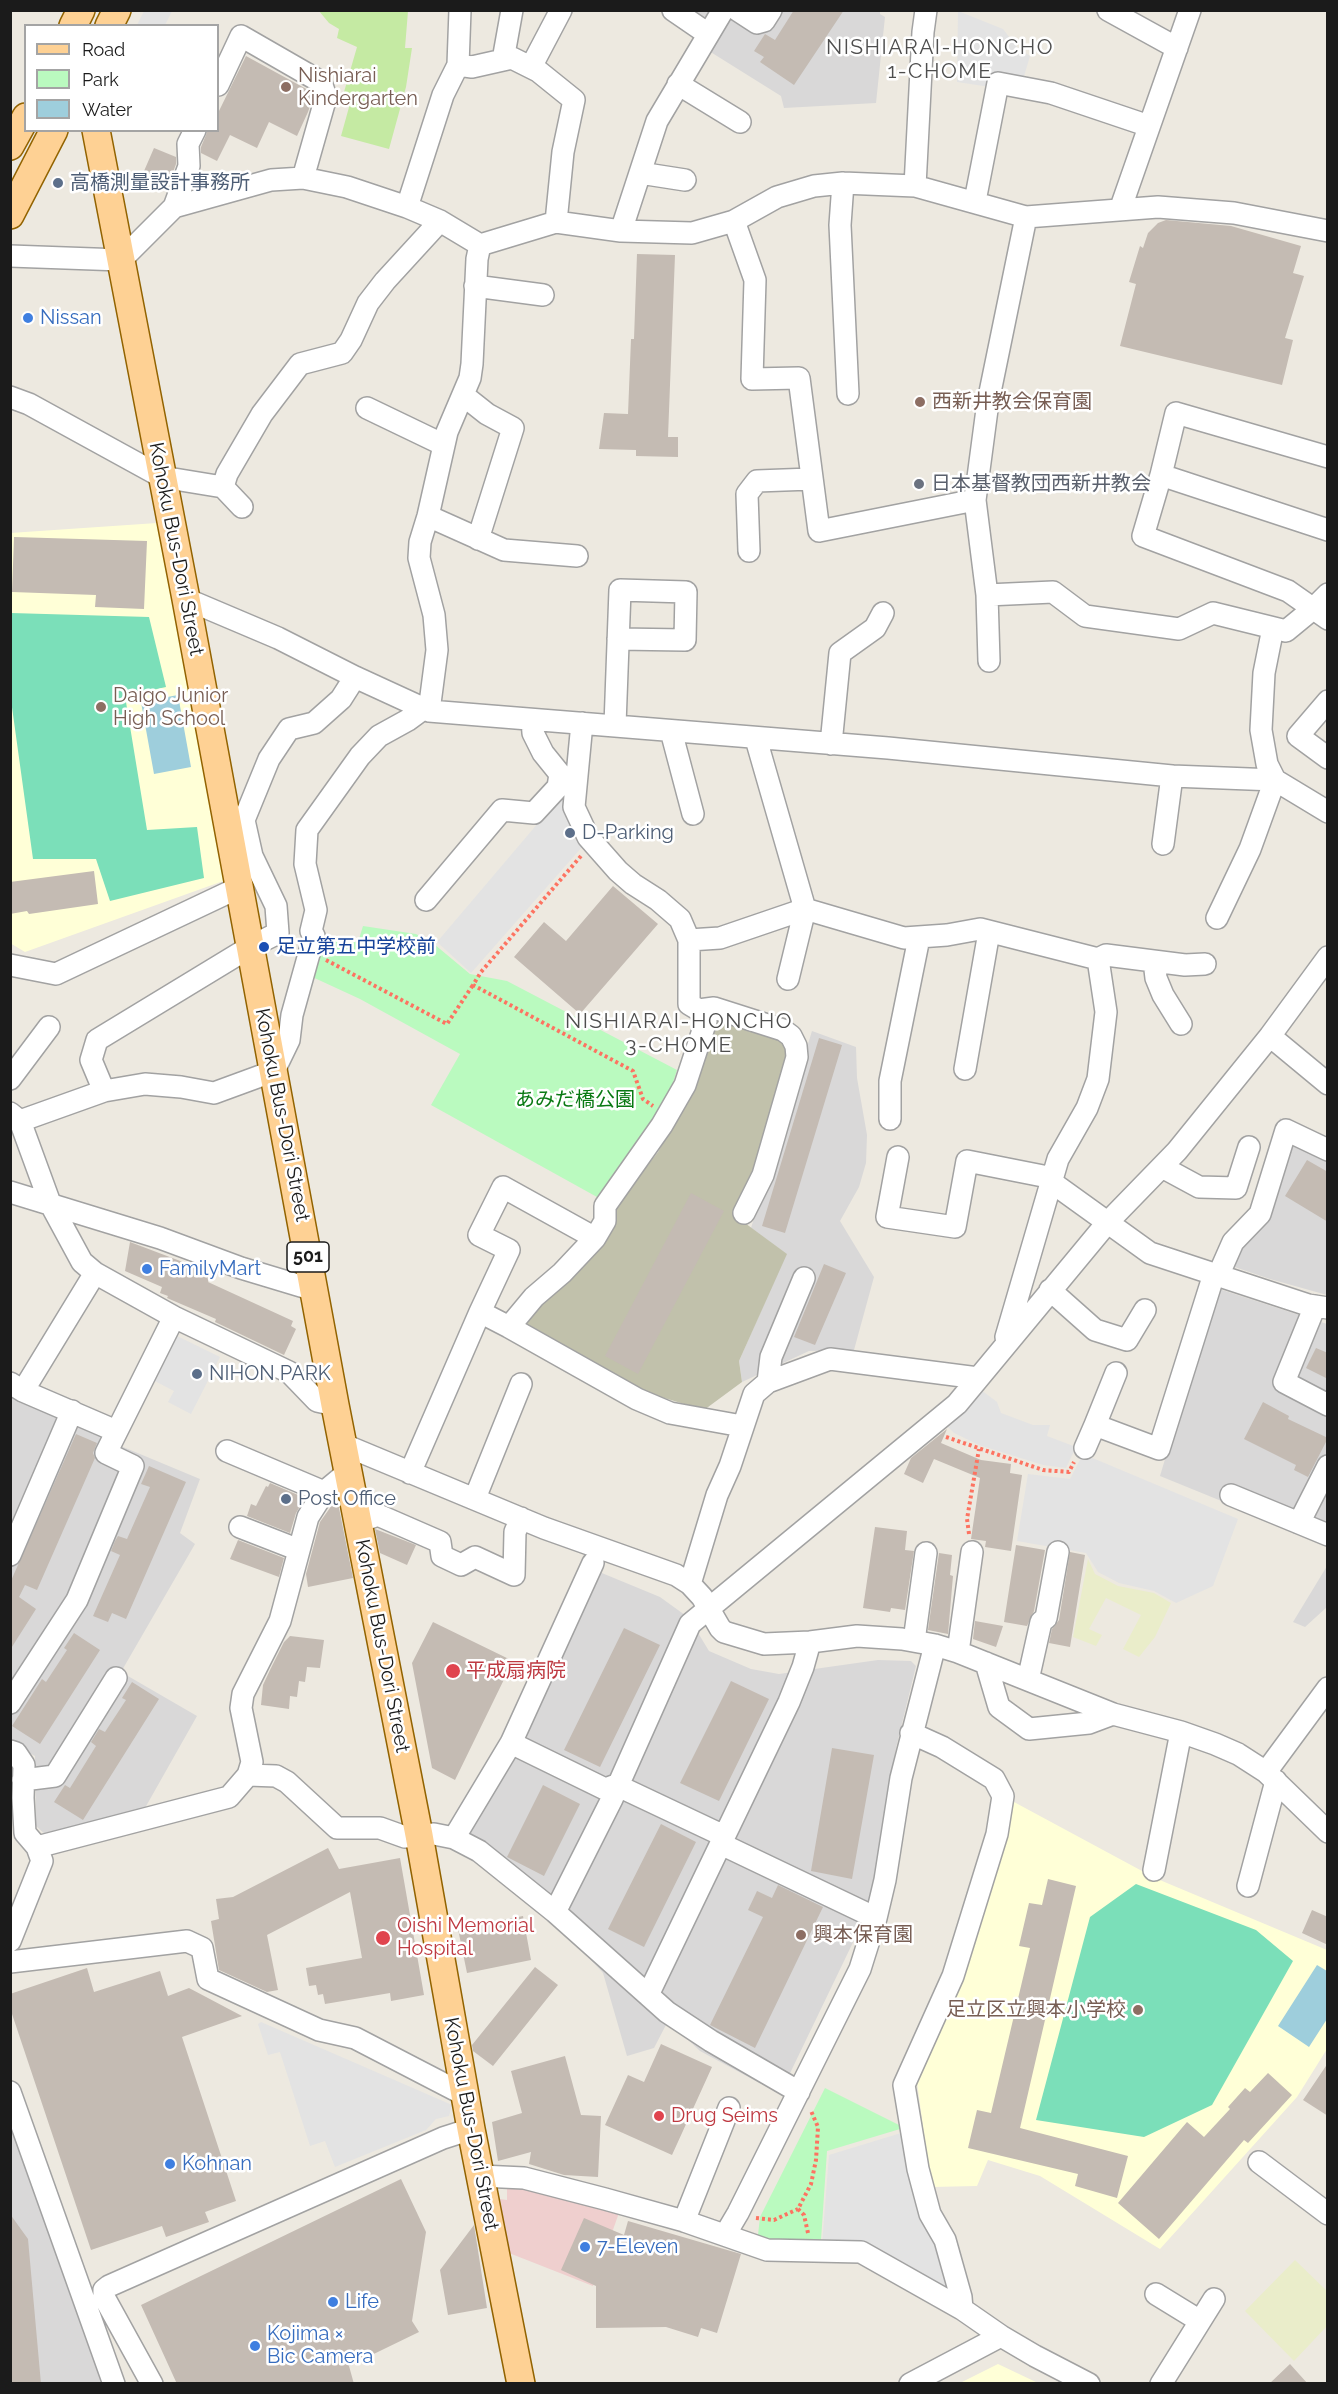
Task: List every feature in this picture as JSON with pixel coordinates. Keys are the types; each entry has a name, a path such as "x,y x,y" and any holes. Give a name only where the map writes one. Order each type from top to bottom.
{"main road":[{"path":"74,24 81,10"},
{"path":"110,24 117,10"},
{"path":"10,146 24,121"},
{"path":"10,215 53,132"},
{"name":"Kohoku Bus-Dori Street","path":"96,132 240,887 342,1444 419,1835 471,2129 520,2384"}],"street":[{"path":"407,207 443,95 458,65 460,10"},
{"path":"503,60 512,10"},
{"path":"531,67 561,10"},
{"path":"673,10 708,34"},
{"path":"621,231 657,121 723,10"},
{"path":"737,10 757,23 764,21 771,10"},
{"path":"915,186 922,32 927,10"},
{"path":"1108,10 1177,48"},
{"path":"1120,210 1190,10"},
{"path":"219,83 241,36 321,82 326,97 303,178"},
{"path":"458,65 472,67 512,58 538,71 573,100 563,152 555,222"},
{"path":"975,201 998,83 1051,93 1149,126"},
{"path":"678,84 740,122"},
{"path":"10,256 121,260 174,207 189,166 188,144 194,132"},
{"path":"640,173 685,180"},
{"path":"174,207 271,180 303,178 347,187 407,207 440,221 480,245 555,222 621,231 692,233 734,221 777,197 814,186 843,183 915,186 1026,217 1158,207 1234,213 1328,231"},
{"path":"843,183 840,225 848,394"},
{"path":"989,661 987,595 975,500 988,402 1026,217"},
{"path":"223,487 227,474 262,414 300,364 342,353 373,296 440,221"},
{"path":"734,221 755,280 752,379 799,378 819,531 975,500"},
{"path":"426,710 437,650 431,604 419,558 420,542 447,432 463,395 472,364 475,286 480,245"},
{"path":"475,286 543,295"},
{"path":"463,395 487,414 513,428 478,539"},
{"path":"10,397 29,404 162,477 223,487 242,507"},
{"path":"367,408 444,445"},
{"path":"1323,607 1288,591 1143,536 1176,413 1328,457"},
{"path":"1161,475 1328,530"},
{"path":"749,551 747,494 757,481 811,479"},
{"path":"428,516 504,550 577,556"},
{"path":"987,595 1053,592 1085,616 1179,629 1213,613 1286,631 1323,607"},
{"path":"186,599 278,638 426,710 831,744 1172,776 1275,780 1327,810"},
{"path":"831,744 840,653 874,628 883,613"},
{"path":"1217,918 1250,849 1275,780 1268,764 1261,730 1264,673 1273,628"},
{"path":"615,725 618,639"},
{"path":"104,1091 91,1060 97,1041 250,947 278,933 276,906 252,856 244,820 269,759 289,729 314,723 341,699 355,677"},
{"path":"1328,701 1298,736 1328,758"},
{"path":"335,1406 317,1401 289,1372 174,1317 95,1273 82,1262 50,1203 15,1117 104,1091 145,1084 182,1087 214,1093 274,1071 289,1040 292,1015 312,944 311,931 316,910 305,864 307,830 360,756 379,736 426,710"},
{"path":"532,720 533,733 543,753 568,780"},
{"path":"508,1327 534,1297 562,1273 595,1238 605,1221 605,1206 662,1125 685,1085 706,1021 699,1010 689,1004 689,940 680,919 658,900 633,884 588,837 574,807 568,780 582,723"},
{"path":"671,731 693,814"},
{"path":"756,739 805,909 788,979"},
{"path":"1163,844 1172,776"},
{"path":"426,900 502,810 534,813 558,787 568,780"},
{"path":"10,965 56,974 240,887"},
{"path":"689,940 720,938 805,909 904,938 984,931 1098,960 1106,955 1185,965 1205,964"},
{"path":"964,1069 984,931"},
{"path":"890,1119 890,1081 919,938"},
{"path":"555,1912 612,1799 616,1785 690,1624 710,1610 957,1404 1107,1222 1177,1151 1270,1035 1328,957"},
{"path":"1003,1346 1058,1160 1087,1107 1098,1079 1106,1012 1098,960"},
{"path":"1154,962 1156,978 1163,995 1181,1024"},
{"path":"699,1010 714,1008 783,1030 791,1036 796,1046 797,1057 763,1175 744,1212"},
{"path":"10,1079 49,1027"},
{"path":"1270,1035 1328,1084"},
{"path":"1095,1425 1160,1449 1216,1275 1233,1242 1260,1214 1286,1130 1328,1150"},
{"path":"1162,1167 1199,1187 1236,1188 1249,1147"},
{"path":"898,1157 887,1217 955,1227 967,1161 1043,1176 1150,1253 1322,1307 1284,1382 1328,1405"},
{"path":"410,1473 509,1250 479,1235 503,1187 595,1238"},
{"path":"10,1192 160,1238 241,1268 314,1290"},
{"path":"95,1273 17,1387 116,1431"},
{"path":"768,1382 771,1357 804,1278"},
{"path":"1050,1290 1095,1330 1127,1340 1145,1310"},
{"path":"480,1312 637,1399 670,1413 742,1426"},
{"path":"10,1703 77,1600 133,1466 106,1453 174,1317"},
{"path":"690,1584 717,1495 730,1466 754,1394 768,1382 830,1359 978,1378"},
{"path":"1085,1448 1116,1373"},
{"path":"475,1498 520,1384"},
{"path":"10,1555 72,1411"},
{"path":"342,1444 521,1518 676,1575 690,1584 724,1632 752,1641 773,1644 857,1636 924,1643 958,1652 1113,1714 1181,1732 1238,1754 1271,1777 1328,1832"},
{"path":"227,1451 324,1492"},
{"path":"1299,1523 1328,1466"},
{"path":"37,1847 229,1797 248,1775 252,1762 241,1708 243,1694 280,1621 308,1517 324,1492 348,1473"},
{"path":"1231,1495 1328,1535"},
{"path":"358,1522 378,1515 440,1542 442,1556 461,1565 475,1557 514,1575 514,1532 521,1518"},
{"path":"240,1527 300,1550"},
{"path":"958,1652 972,1552"},
{"path":"1028,1680 1041,1622 1046,1618 1058,1552"},
{"path":"725,2235 802,2100 860,1969 876,1918 911,1733 924,1643 926,1553"},
{"path":"454,1838 511,1743 593,1563"},
{"path":"648,1995 789,1702 810,1642"},
{"path":"986,1663 999,1707 1029,1729 1089,1723 1113,1714"},
{"path":"23,1780 55,1776 116,1678"},
{"path":"1248,1886 1271,1777 1328,1688"},
{"path":"1154,1870 1181,1732"},
{"path":"911,1733 942,1747 994,1779 1003,1796 997,1834 953,1976 904,2085 918,2169 930,2214 945,2240 961,2296 962,2309"},
{"path":"511,1743 605,1790 616,1785"},
{"path":"10,1751 16,1754 24,1765 25,1833 37,1847 42,1861 10,1941"},
{"path":"248,1775 276,1776 287,1782 337,1828 380,1828 405,1837 434,1834 454,1838 479,1851 555,1912 667,2012 802,2100"},
{"path":"616,1785 876,1918"},
{"path":"10,1962 187,1941 202,1948 208,1979 319,2030 356,2038 465,2095"},
{"path":"10,2092 114,2384"},
{"path":"684,2221 729,2108"},
{"path":"152,2384 104,2296 104,2290 109,2286 443,2138 471,2129"},
{"path":"1259,2162 1328,2214"},
{"path":"481,2176 524,2178 684,2221 767,2250 861,2253 962,2309 1001,2336 1089,2384"},
{"path":"1156,2294 1200,2321"},
{"path":"1161,2384 1214,2299"},
{"path":"910,2384 1001,2336"},
{"path":"106,2361 133,2348"}],"path":[{"path":"312,944 354,973 447,1024 481,972 588,849"},
{"path":"473,985 633,1071 643,1099 661,1112"},
{"path":"926,1429 1043,1470 1069,1472 1079,1451 1085,1448"},
{"path":"972,1552 967,1519 979,1449"},
{"path":"749,2218 774,2220 798,2209 808,2191 816,2160 818,2127 814,2116 802,2100"},
{"path":"798,2209 804,2215 809,2237"}],"shaded area":[{"path":"144,10 172,11 166,24 137,24"},
{"path":"665,11 880,11 880,14 885,17 876,103 784,108 781,96 709,51"},
{"path":"958,11 1003,29 1017,47 1030,56 1022,83 990,87 957,82"},
{"name":"Daigo Junior High School","path":"157,523 226,880 25,952 10,943 10,533"},
{"path":"567,789 583,846 471,973 437,942"},
{"path":"716,1019 785,1039 790,1048 754,1178 734,1215 787,1254 739,1361 742,1382 704,1410 638,1390 526,1325 537,1308 592,1255 615,1224 613,1210 658,1152 686,1103"},
{"path":"812,1031 856,1047 857,1078 867,1135 866,1163 859,1187 840,1221 874,1277 854,1350 809,1351 742,1382 739,1361 786,1254 751,1228"},
{"path":"1280,1118 1327,1142 1327,1295 1217,1261 1251,1213"},
{"path":"1216,1288 1327,1324 1327,1544 1160,1476"},
{"path":"173,1334 220,1357 191,1414 168,1402 174,1391 151,1379"},
{"path":"981,1390 997,1402 1001,1413 1033,1425 1050,1425 1047,1436 1076,1447 1066,1468 1043,1465 979,1445 954,1433 946,1425"},
{"path":"10,1393 106,1433 104,1439 200,1479 180,1533 195,1544 121,1672 197,1716 145,1808 47,1836 36,1826 35,1756 11,1743"},
{"path":"1083,1454 1238,1519 1213,1586 1176,1603 1154,1591 1119,1583 1098,1572 1086,1553 1017,1541 1028,1474 1070,1479"},
{"path":"1088,1559 1095,1574 1118,1586 1154,1593 1171,1603 1155,1637 1139,1657 1123,1649 1141,1615 1106,1598 1089,1629 1102,1635 1096,1646 1073,1637"},
{"path":"580,1564 660,1597 689,1618 709,1651 751,1669 779,1674 878,1660 911,1661 916,1666 896,1748 870,1907 780,2094 700,2051 668,2021 654,2048 627,2056 603,1973 579,1947 494,1875 449,1846 458,1809 516,1712"},
{"path":"1327,1566 1327,1607 1305,1627 1293,1622"},
{"name":"足立区立興本小学校","path":"1014,1802 1155,1878 1327,1950 1327,2049 1297,2097 1160,2249 1040,2176 988,2160 977,2186 931,2187 917,2082 966,1970 1007,1840"},
{"path":"261,2022 452,2105 449,2116 436,2119 426,2130 335,2167 325,2141 310,2146 280,2052 268,2055 258,2024"},
{"path":"11,2116 103,2383 11,2383"},
{"path":"901,2133 906,2169 920,2217 938,2240 951,2292 822,2245 829,2155"},
{"path":"507,2187 527,2188 620,2210 593,2286 509,2253 500,2199 507,2200"},
{"path":"1295,2260 1327,2291 1328,2325 1294,2361 1245,2311"},
{"path":"998,2364 1038,2383 958,2384"}],"green space":[{"path":"319,11 408,11 405,48 412,48 406,87 389,149 341,136 351,100 344,92 357,47 337,38 339,29 329,23"},
{"path":"11,613 149,617 166,687 125,696 147,830 197,827 204,878 110,901 96,859 33,859 11,700"},
{"name":"あみだ橋公園","path":"363,926 416,934 434,944 470,974 507,981 677,1070 670,1092 619,1170 597,1197 431,1105 460,1054 360,999 308,975 319,935 358,942"},
{"path":"1136,1884 1256,1930 1293,1961 1212,2105 1144,2137 1036,2120 1090,1917"},
{"path":"825,2088 899,2125 900,2129 827,2151 821,2240 770,2240 758,2235 760,2217"}],"water":[{"path":"178,695 191,767 154,774 141,702"},
{"path":"1317,1965 1327,1971 1327,2019 1309,2047 1278,2026"}],"building":[{"path":"794,10 844,10 794,85 760,62 764,57 754,51 765,34 775,40"},
{"path":"246,56 310,91 313,97 297,136 269,122 257,148 230,135 217,161 201,153 201,147 207,132 219,132 219,111"},
{"path":"154,148 176,157 176,164 167,189 141,178"},
{"path":"1166,220 1231,226 1301,246 1293,273 1304,276 1285,338 1293,340 1282,385 1120,346 1136,284 1129,282 1140,246 1143,248 1148,233 1158,223"},
{"path":"637,254 675,255 668,437 678,437 678,457 636,456 636,450 599,449 604,413 628,414"},
{"path":"14,537 147,541 144,609 95,607 96,595 12,592"},
{"path":"94,871 98,904 29,914 27,911 10,914 10,882"},
{"path":"613,886 658,924 580,1014 514,957 544,922 566,941"},
{"path":"819,1038 842,1045 785,1233 762,1226"},
{"path":"1307,1160 1328,1172 1328,1222 1285,1196"},
{"path":"691,1193 724,1211 638,1374 605,1356"},
{"path":"130,1242 212,1273 208,1282 293,1321 291,1326 296,1329 284,1355 215,1322 216,1319 167,1298 168,1296 160,1293 162,1287 125,1271"},
{"path":"824,1264 846,1273 815,1345 794,1337"},
{"path":"1316,1348 1328,1353 1328,1379 1306,1368"},
{"path":"1263,1402 1289,1416 1288,1419 1328,1438 1308,1477 1294,1470 1296,1465 1244,1439"},
{"path":"947,1429 941,1443 981,1460 1011,1464 1010,1473 1022,1475 1011,1551 985,1547 986,1541 971,1539 980,1478 934,1459 923,1483 904,1474 911,1458"},
{"path":"76,1434 97,1443 93,1453 95,1458 37,1590 25,1585 19,1597 36,1609 10,1650 10,1583"},
{"path":"149,1466 186,1482 126,1619 112,1613 108,1622 93,1616 120,1555 111,1551 115,1541 118,1536 127,1539 150,1487 141,1484"},
{"path":"270,1483 305,1498 296,1513 290,1533 247,1516 251,1504 256,1506 266,1486 268,1487"},
{"path":"337,1498 353,1578 308,1587 306,1574 320,1522"},
{"path":"875,1527 907,1531 905,1550 914,1551 905,1610 891,1608 890,1612 863,1608"},
{"path":"375,1529 416,1545 407,1565 380,1553"},
{"path":"238,1540 284,1558 279,1577 230,1559"},
{"path":"1016,1545 1045,1550 1034,1611 1027,1626 1004,1622"},
{"path":"1070,1552 1085,1555 1070,1647 1049,1643 1052,1629 1059,1620"},
{"path":"939,1553 952,1555 950,1575 953,1576 948,1634 928,1630"},
{"path":"975,1621 1003,1626 996,1647 973,1639"},
{"path":"433,1622 513,1661 455,1780 432,1768 412,1663"},
{"path":"624,1628 660,1645 600,1767 564,1750"},
{"path":"74,1633 100,1650 40,1744 12,1726 42,1679 46,1682 67,1650 64,1648"},
{"path":"290,1636 324,1640 320,1668 307,1667 305,1682 299,1681 297,1697 290,1696 289,1709 261,1705 263,1685 284,1642"},
{"path":"731,1681 769,1699 719,1801 680,1783"},
{"path":"132,1682 159,1699 83,1820 54,1802 65,1785 70,1788 96,1746 91,1742 99,1729 105,1732 126,1700 122,1698"},
{"path":"832,1748 874,1755 852,1879 811,1871"},
{"path":"543,1785 580,1804 544,1876 507,1857"},
{"path":"661,1824 696,1842 644,1947 608,1929"},
{"path":"328,1848 339,1869 400,1858 424,1995 391,2001 390,1993 325,2004 323,1994 318,1995 316,1985 309,1986 306,1968 362,1958 350,1892 267,1935 278,1990 267,1992 219,1970 211,1921 219,1919 216,1899 233,1897"},
{"path":"1048,1879 1076,1886 1020,2128 1128,2156 1117,2198 1075,2186 1078,2174 968,2148 977,2110 991,2113 1030,1948 1019,1946 1029,1903 1042,1905"},
{"path":"778,1885 823,1907 755,2048 710,2025 763,1917 748,1910 757,1891 772,1898"},
{"path":"1312,1910 1328,1917 1328,1945 1302,1933"},
{"path":"523,1916 531,1960 467,1973 458,1929"},
{"path":"535,1967 558,1985 493,2066 473,2051 472,2045"},
{"path":"87,1968 94,1992 160,1971 168,1996 189,1988 242,2016 182,2037 236,2201 205,2212 209,2222 166,2237 162,2226 91,2250 10,2008 10,1994"},
{"path":"661,2044 712,2067 672,2155 605,2125 628,2075 644,2082"},
{"path":"565,2056 581,2115 601,2116 598,2177 564,2175 529,2164 531,2152 498,2161 492,2122 522,2113 511,2071"},
{"path":"1328,2063 1328,2116 1303,2100"},
{"path":"1268,2073 1292,2095 1248,2143 1244,2140 1159,2239 1118,2203 1187,2122 1204,2137 1230,2109 1228,2107 1245,2088 1250,2092"},
{"path":"401,2179 426,2232 412,2321 419,2332 349,2366 354,2384 177,2384 141,2305"},
{"path":"10,2214 28,2239 41,2384 10,2384"},
{"path":"584,2218 624,2235 628,2221 741,2254 717,2333 701,2328 698,2337 666,2327 596,2328 596,2286 561,2270"},
{"path":"474,2225 487,2308 448,2315 440,2270"},
{"path":"1290,2364 1308,2384 1269,2384"}],"place":[{"name":"Nishiarai Kindergarten","path":"286,87"},
{"name":"高橋測量設計事務所","path":"58,183"},
{"name":"Nissan","path":"28,318"},
{"name":"西新井教会保育園","path":"920,402"},
{"name":"日本基督教団西新井教会","path":"919,484"},
{"name":"Daigo Junior High School","path":"101,707"},
{"name":"D-Parking","path":"570,833"},
{"name":"足立第五中学校前","path":"264,947"},
{"name":"FamilyMart","path":"147,1269"},
{"name":"NIHON PARK","path":"197,1374"},
{"name":"Post Office","path":"286,1499"},
{"name":"平成扇病院","path":"453,1671"},
{"name":"興本保育園","path":"801,1935"},
{"name":"Oishi Memorial Hospital","path":"383,1938"},
{"name":"足立区立興本小学校","path":"1138,2010"},
{"name":"Drug Seims","path":"659,2116"},
{"name":"Kohnan","path":"170,2164"},
{"name":"7-Eleven","path":"585,2247"},
{"name":"Life","path":"333,2302"},
{"name":"Kojima × Bic Camera","path":"255,2346"}],"district":[{"name":"NISHIARAI-HONCHO 1-CHOME","path":"940,60"},
{"name":"NISHIARAI-HONCHO 3-CHOME","path":"679,1034"}]}
